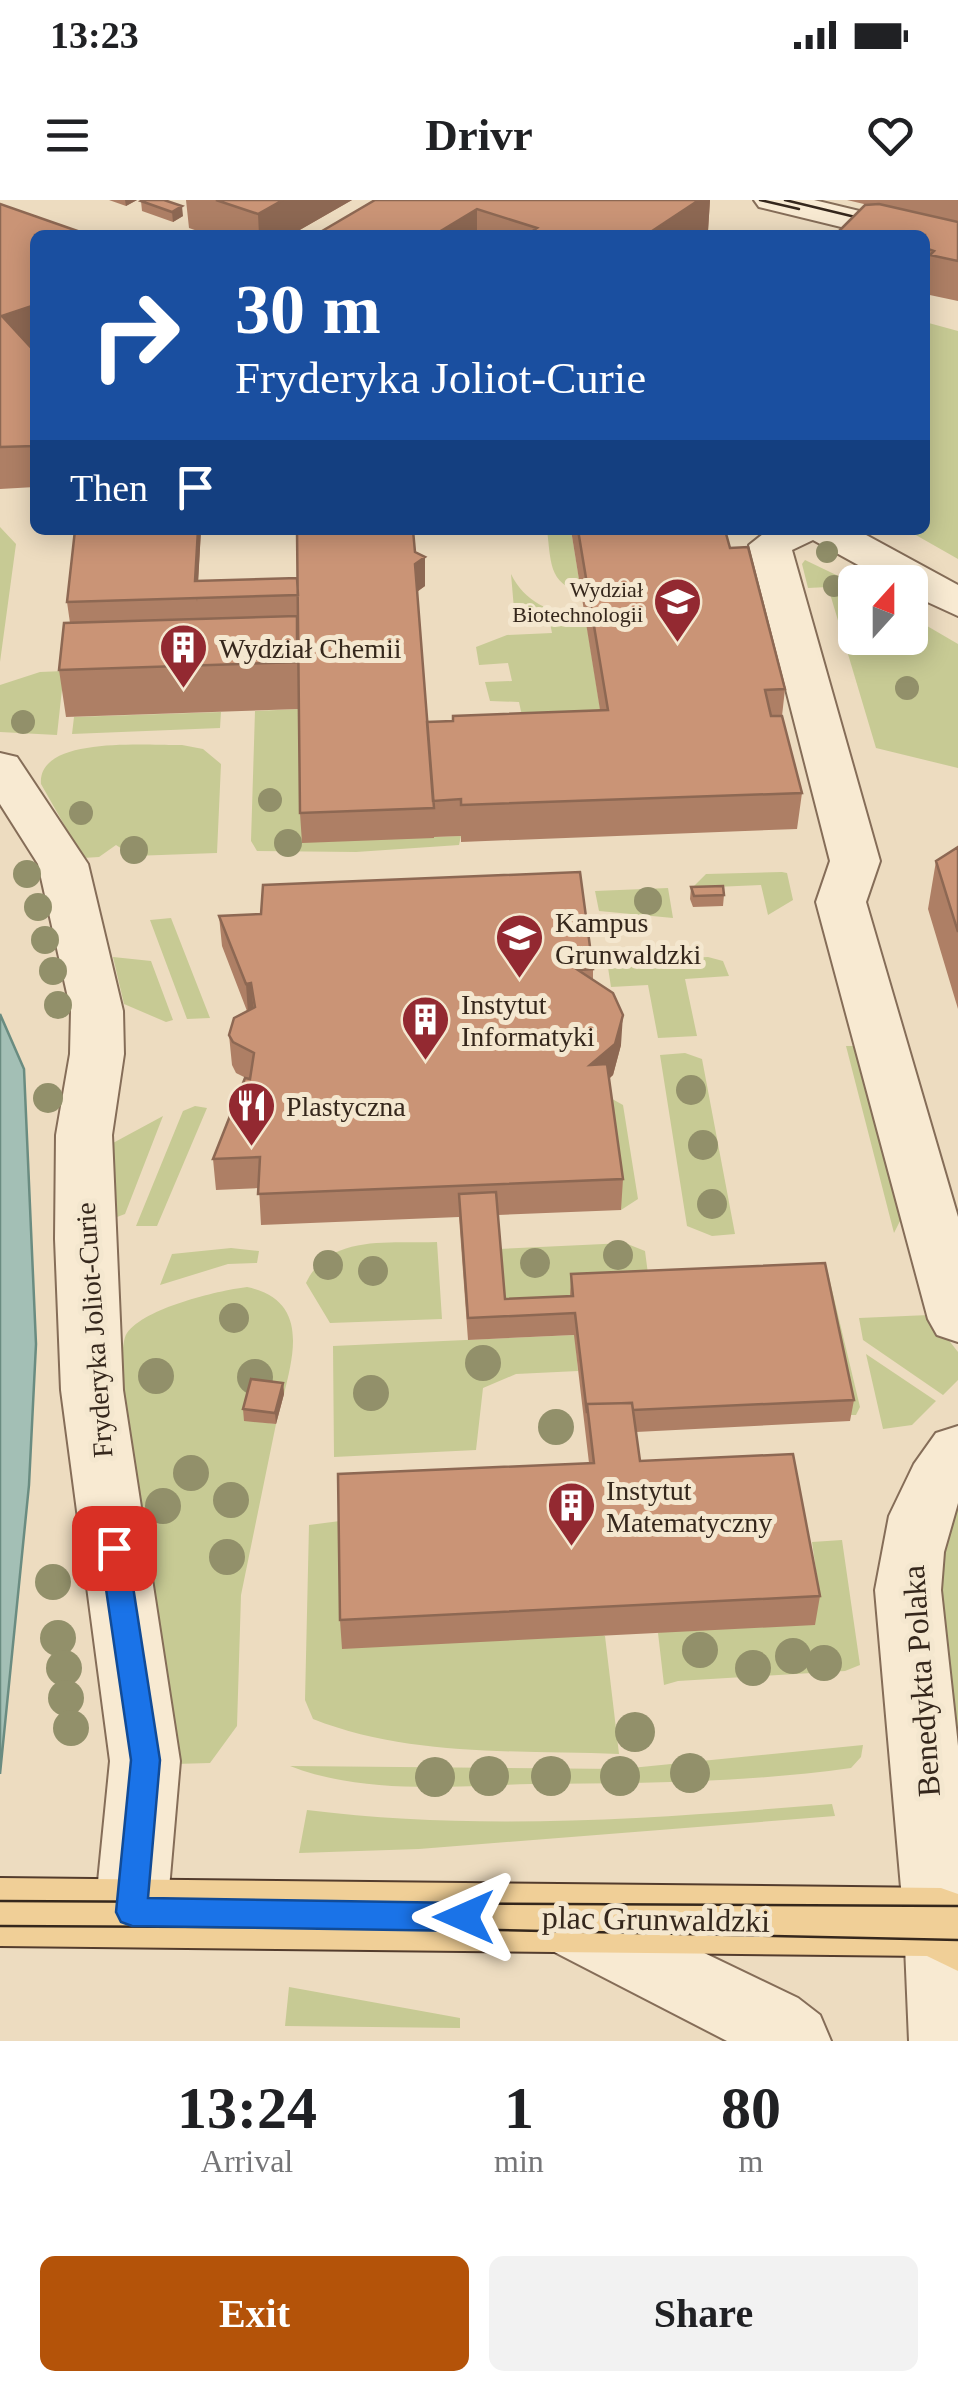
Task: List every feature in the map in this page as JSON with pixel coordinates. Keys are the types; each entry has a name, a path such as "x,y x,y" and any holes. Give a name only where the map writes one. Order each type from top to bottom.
{"main road":[{"name":"plac Grunwaldzki","path":"0,1912 954,1922"}],"street":[{"path":"770,200 829,226 866,230"},
{"path":"930,238 958,244"},
{"path":"791,535 770,545 855,861 841,902 958,1319"},
{"path":"835,535 958,604"},
{"name":"Fryderyka Joliot-Curie","path":"0,767 63,864 84,904 97,1054 84,1134 92,1390 145,1760 132,1912"},
{"name":"Benedykta Polaka","path":"942,1475 912,1544 908,1590 954,1922 947,2041"},
{"path":"560,1918 771,2024 793,2041"}],"green space":[{"path":"930,323 958,331 958,559 916,535 930,535"},
{"path":"0,527 16,544 0,662"},
{"path":"548,535 572,535 581,591 562,583 551,560"},
{"path":"805,560 838,576 838,621 828,587 808,588 802,564"},
{"path":"511,574 524,593 547,608 514,609"},
{"path":"547,608 585,614 606,746 529,749 519,702 490,701 485,682 512,681 508,663 479,665 476,647 507,635 552,633"},
{"path":"928,626 958,644 958,768 876,748 848,655 928,655"},
{"path":"64,671 57,735 0,732 0,685 40,672"},
{"path":"300,709 434,837 461,836 459,845 356,852 257,851 251,841 255,711"},
{"path":"221,712 220,728 72,734 74,717"},
{"path":"182,745 203,749 221,764 217,853 133,856 116,845 99,857 83,858 41,784 45,768 57,757 98,746"},
{"path":"787,873 793,900 768,915 761,885 692,888 706,874"},
{"path":"668,888 673,918 599,911 595,891"},
{"path":"171,918 210,1018 187,1019 150,920"},
{"path":"113,957 151,961 173,1020 166,1022 124,1004"},
{"path":"708,957 723,961 729,976 685,979 697,1036 658,1038 648,985 611,987 607,961"},
{"path":"846,1046 854,1046 901,1219 894,1233"},
{"path":"685,1053 702,1059 735,1234 712,1236 687,1226 660,1055"},
{"path":"605,1095 623,1105 638,1199 621,1210"},
{"path":"195,1106 207,1108 157,1226 136,1226 183,1111"},
{"path":"163,1116 125,1214 117,1217 113,1143"},
{"path":"437,1242 442,1319 330,1323 306,1283 316,1267 345,1249 381,1243"},
{"path":"625,1243 645,1251 648,1274 827,1269 860,1407 856,1415 849,1415 821,1285 505,1321 499,1249"},
{"path":"231,1248 259,1251 257,1263 228,1264 160,1285 172,1254"},
{"path":"247,1287 280,1303 288,1315 293,1344 284,1394 244,1420 276,1424 241,1595 237,1726 210,1763 175,1764 130,1467 122,1358 127,1333 149,1316 200,1297"},
{"path":"929,1315 958,1352 958,1380 943,1395 863,1340 859,1318"},
{"path":"575,1335 578,1371 516,1374 483,1388 476,1450 334,1457 333,1346"},
{"path":"866,1354 936,1401 912,1425 883,1429"},
{"path":"958,1503 958,1736 953,1736 936,1588 951,1512"},
{"path":"340,1521 605,1636 619,1754 425,1746 387,1740 313,1719 305,1700 309,1525"},
{"path":"842,1540 860,1665 845,1671 664,1685 658,1633 818,1584 812,1542"},
{"path":"863,1745 861,1757 851,1768 691,1781 409,1787 348,1781 290,1766 621,1769"},
{"path":"832,1804 835,1816 419,1849 299,1853 307,1810 372,1817 504,1821 635,1818"},
{"path":"289,1987 460,2018 460,2028 285,2026"}],"water":[{"path":"0,1014 24,1069 36,1344 29,1485 0,1774"}],"building":[{"path":"143,200 164,200 182,206 172,212"},
{"path":"216,200 283,200 258,214"},
{"path":"375,200 699,200 654,230 534,230 537,228 477,209 442,230 324,230"},
{"path":"0,204 75,230 30,230 30,307 2,316 30,347 30,446 0,447"},
{"path":"879,204 958,222 958,261 930,255 934,251 930,250 930,230 840,230 865,205"},
{"path":"74,535 198,535 195,581 297,578 298,595 67,602"},
{"path":"297,535 413,535 415,552 425,557 415,564 434,808 300,813"},
{"path":"579,535 726,535 730,548 748,547 785,689 765,690 771,716 782,716 802,793 461,805 461,799 433,801 427,722 453,721 453,716 608,710"},
{"path":"297,616 297,662 59,670 64,623"},
{"path":"958,847 958,932 936,861"},
{"name":"Instytut Informatyki","path":"580,872 593,969 578,970 613,993 623,1015 615,1044 590,1065 607,1064 623,1179 258,1194 260,1157 213,1159 245,1078 250,1079 254,1053 233,1042 229,1035 234,1018 255,1007 251,983 246,984 219,916 261,914 263,885"},
{"path":"723,886 724,895 694,896 691,887"},
{"path":"496,1192 505,1299 573,1296 571,1274 825,1263 854,1400 633,1410 632,1403 587,1404 587,1413 575,1313 468,1318 459,1194"},
{"path":"251,1379 283,1383 275,1413 243,1409"},
{"name":"Instytut Matematyczny","path":"632,1403 640,1461 793,1454 820,1596 340,1620 338,1474 594,1463 587,1404"}],"tram line":[{"path":"760,200 799,209"},
{"path":"785,200 880,223"},
{"path":"0,1901 958,1906"},
{"path":"0,1926 403,1928 958,1940"}],"place":[{"name":"Wydział Biotechnologii","path":"678,644"},
{"name":"Wydział Chemii","path":"184,690"},
{"name":"Kampus Grunwaldzki","path":"520,980"},
{"name":"Instytut Informatyki","path":"426,1062"},
{"name":"Plastyczna","path":"251,1148"},
{"name":"Instytut Matematyczny","path":"571,1548"}],"route":[{"path":"114,1548 145,1760 144,1814 132,1912 464,1917"}]}
